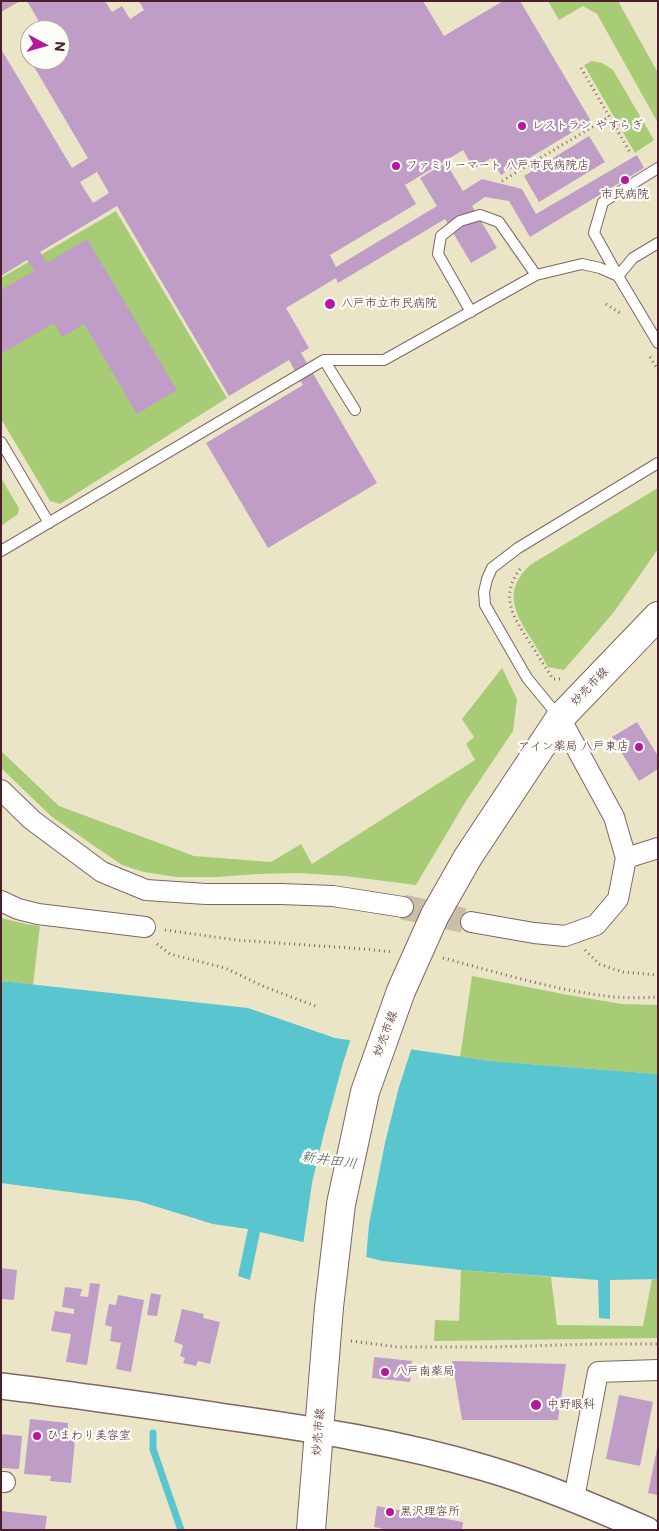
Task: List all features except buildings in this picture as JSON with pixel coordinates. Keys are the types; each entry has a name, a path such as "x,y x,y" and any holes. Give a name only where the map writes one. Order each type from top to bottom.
{"main road":[{"name":"妙売市線","path":"311,1530 329,1307 341,1204 366,1092 401,992 435,915 468,857 560,718 658,616"}],"street":[{"path":"471,922 534,933 565,936 596,925 618,899 626,858 614,817 560,718"},
{"path":"1,790 32,820 102,872 146,890 206,894 333,896 402,907"},
{"path":"626,858 658,848"},
{"path":"1,901 18,909 38,914 145,927"},
{"path":"574,1498 598,1372 658,1370"},
{"path":"1,1386 319,1430 413,1448 486,1468 574,1498 618,1524 647,1530"}],"lane":[{"path":"658,168 603,202 594,233 658,342"},
{"path":"471,312 438,254 441,236 460,221 480,215 499,222 536,276"},
{"path":"618,276 633,258 658,243"},
{"path":"1,552 324,360 384,360 536,276 582,264 600,268 618,276"},
{"path":"324,360 355,410"},
{"path":"1,442 49,523"},
{"path":"560,718 527,678 485,605 484,592 487,579 492,568 518,548 658,462"}],"path":[{"path":"581,68 631,154"},
{"path":"502,181 610,117"},
{"path":"525,562 513,578 510,590 512,612 518,625 553,679 563,679"},
{"path":"145,927 236,940 395,953"},
{"path":"145,927 157,944 170,954 225,968 318,1007"},
{"path":"574,933 582,947 598,964 623,972 658,975"},
{"path":"441,957 575,991 617,997 658,998"},
{"path":"348,1341 398,1347 658,1344"}],"green space":[{"path":"548,1 618,1 658,73 658,123 597,14 583,6 559,20"},
{"path":"592,61 602,63 613,70 654,140 635,153 584,65"},
{"path":"116,211 227,398 60,504 50,501 1,419 1,278"},
{"path":"1,478 19,508 18,514 1,526"},
{"path":"658,488 658,549 614,612 564,670 548,667 518,616 514,599 517,582 530,565"},
{"path":"502,668 517,699 513,731 466,801 416,885 345,876 299,873 176,877 144,872 122,865 52,817 1,768 1,751 59,806 194,856 271,862 301,844 312,864 475,760 466,744 474,737 462,719"},
{"path":"1,918 40,926 33,985 1,981"},
{"path":"472,976 622,1004 658,1005 658,1074 460,1057"},
{"path":"461,1270 551,1277 557,1325 643,1326 652,1279 658,1279 658,1338 434,1341 435,1320 459,1321"}],"water":[{"name":"新井田川","path":"1,981 248,1008 335,1038 490,1061 658,1074 658,1279 610,1280 610,1319 599,1318 598,1280 461,1270 383,1261 260,1232 250,1280 238,1276 248,1229 213,1224 138,1201 1,1183"}],"pier":[{"path":"351,1038 412,1047 399,1087 385,1143 369,1224 366,1260 303,1245 312,1183"}],"waterway":[{"path":"153,1433 153,1449 181,1530"}],"tunnel":[{"path":"403,907 471,922"}],"place":[{"name":"レストラン やすらぎ","path":"522,126"},
{"name":"ファミリーマート 八戸市民病院店","path":"396,166"},
{"name":"市民病院","path":"625,180"},
{"name":"八戸市立市民病院","path":"330,304"},
{"name":"アイン薬局 八戸東店","path":"639,747"},
{"name":"八戸南薬局","path":"385,1372"},
{"name":"中野眼科","path":"536,1405"},
{"name":"ひまわり美容室","path":"37,1436"},
{"name":"黒沢理容所","path":"390,1512"}]}
